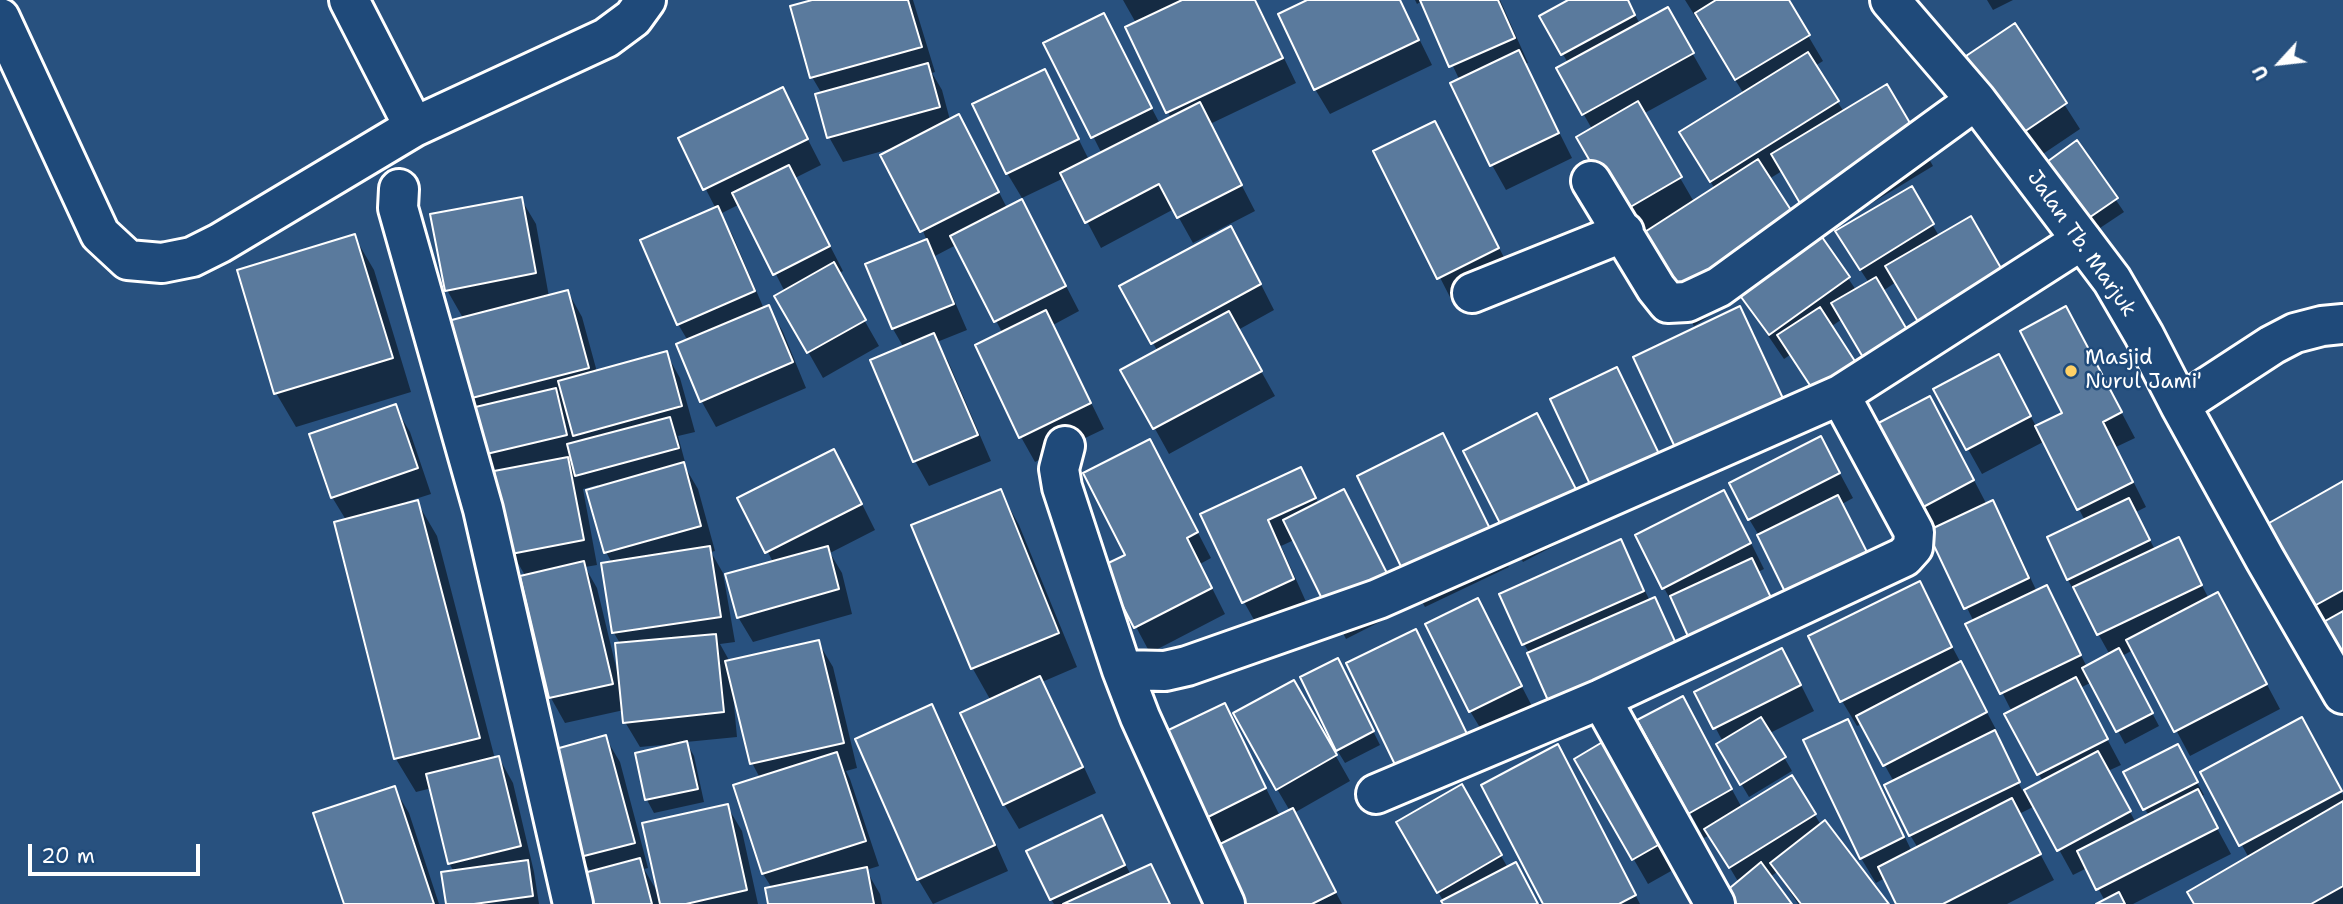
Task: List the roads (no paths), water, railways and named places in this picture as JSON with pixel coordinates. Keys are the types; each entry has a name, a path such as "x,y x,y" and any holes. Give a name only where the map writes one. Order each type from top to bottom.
{"street":[{"path":"349,0 414,127"},
{"path":"0,18 100,234 128,260 162,263 192,257 220,243 414,127 606,38 633,18 646,0"},
{"name":"Jalan Tb. Marjuk","path":"1890,0 1976,100 2112,280 2312,643 2343,694"},
{"path":"1591,181 1656,288 1668,303 1687,302 1719,287 1976,100"},
{"path":"399,190 398,208 483,509 573,904"},
{"path":"1472,293 1623,232"},
{"path":"1122,670 1165,671 1187,666 1378,599 1840,395 2082,240"},
{"path":"2180,405 2272,345 2295,334 2343,324"},
{"path":"1376,794 1601,699 1904,557 1913,547 1914,532 1840,395"},
{"path":"1065,446 1059,469 1062,487 1122,670 1140,717 1225,904"},
{"path":"1601,699 1715,904"}],"place":[{"name":"Masjid Nurul Jami'","path":"2071,371"}]}
